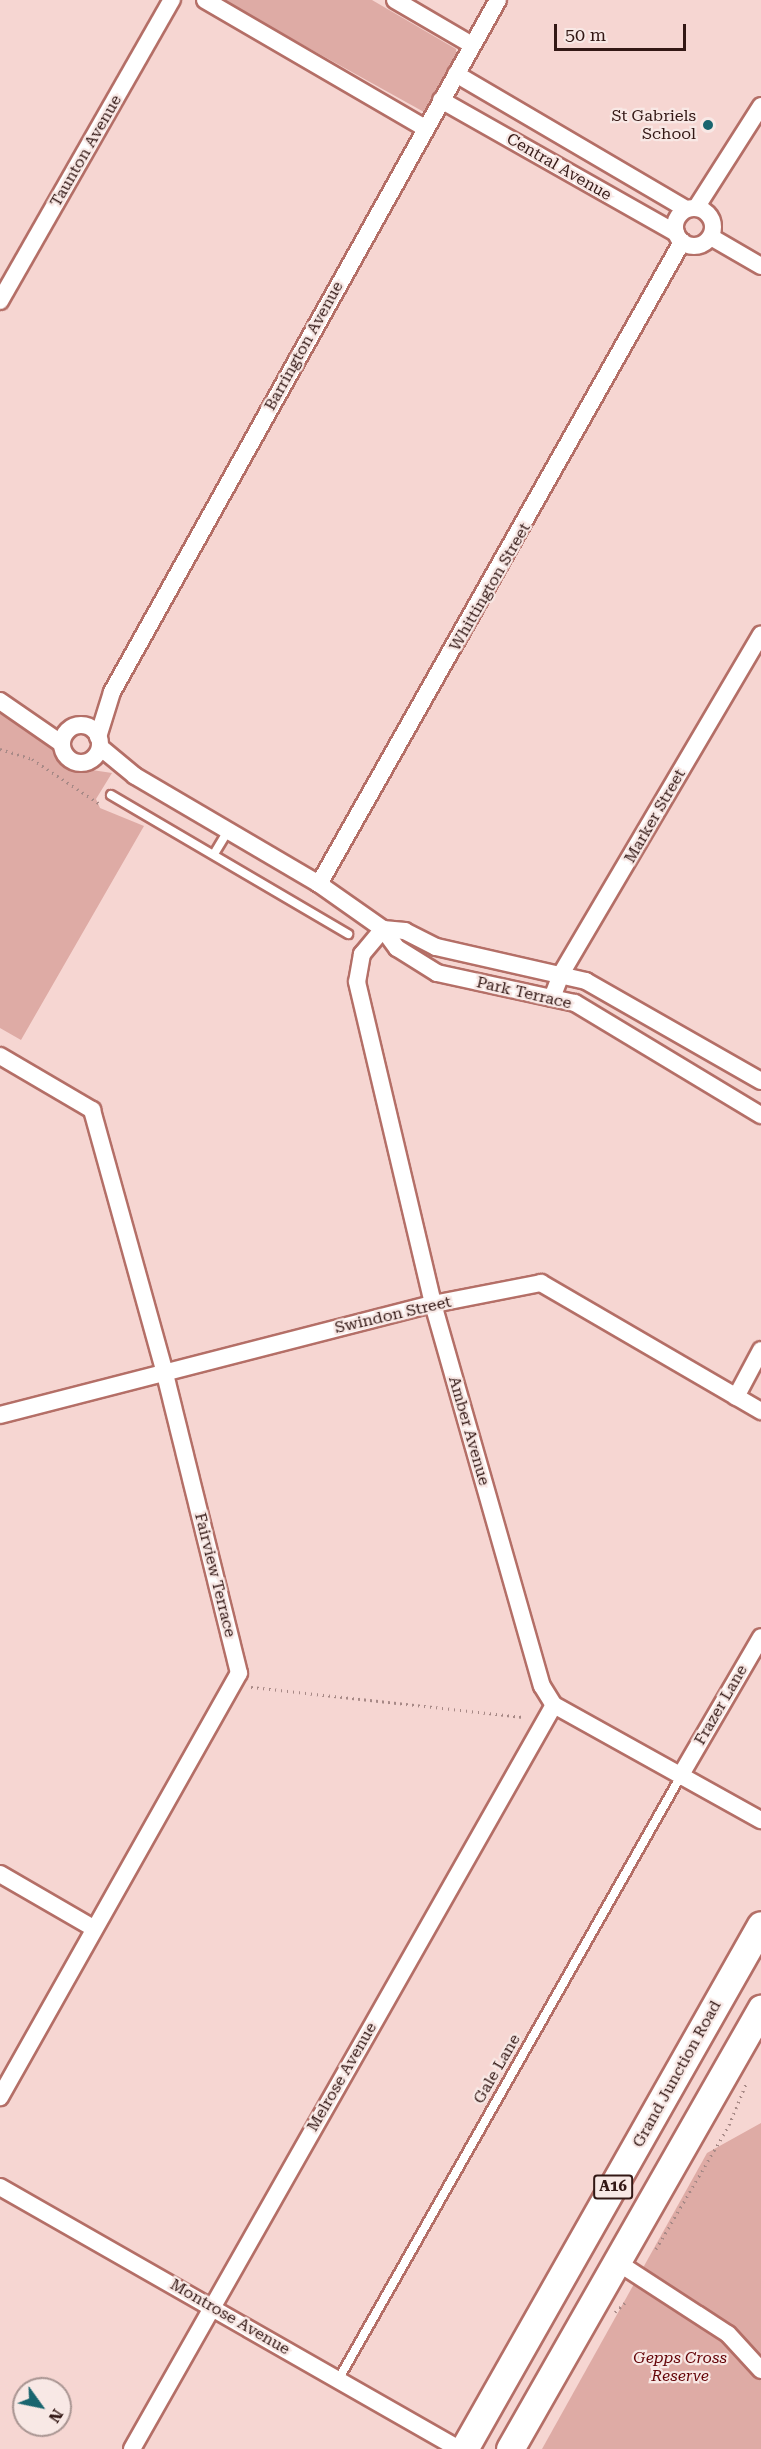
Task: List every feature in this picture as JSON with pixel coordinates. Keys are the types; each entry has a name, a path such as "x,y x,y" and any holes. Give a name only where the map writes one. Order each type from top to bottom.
{"highway":[{"name":"Grand Junction Road","path":"464,2449 761,1925"},
{"name":"A16","path":"510,2449 761,2009"},
{"name":"Grand Junction Road","path":"503,2380 520,2371 584,2261 599,2253 617,2262"}],"street":[{"name":"Taunton Avenue","path":"0,301 172,0"},
{"path":"205,0 425,128"},
{"path":"395,0 472,45"},
{"name":"Barrington Avenue","path":"96,748 112,692 498,0"},
{"name":"Central Avenue","path":"456,74 712,219"},
{"name":"Central Avenue","path":"441,100 679,238 705,241"},
{"path":"691,208 726,168 761,106"},
{"path":"726,168 705,241 761,266"},
{"name":"Whittington Street","path":"319,884 660,289 679,238 677,219 691,208"},
{"name":"Whittington Street","path":"660,289 705,241"},
{"name":"Marker Street","path":"552,998 561,974 761,635"},
{"name":"Barrington Avenue","path":"70,733 112,692"},
{"path":"0,701 32,719 70,733 72,761 96,748"},
{"name":"Park Terrace","path":"70,733 96,748 135,776 319,884 383,928 397,948 437,973 575,1003 761,1114"},
{"name":"Park Terrace","path":"383,928 405,931 436,947 585,981 761,1081"},
{"name":"Amber Avenue","path":"383,928 362,954 357,982 433,1304 542,1686 554,1705"},
{"name":"Fairview Terrace","path":"0,1056 92,1110 164,1370 239,1673 236,1686"},
{"name":"Swindon Street","path":"0,1415 164,1370 433,1304 541,1283 761,1411"},
{"path":"736,1397 761,1350"},
{"name":"Frazer Lane","path":"682,1773 761,1637"},
{"path":"0,2097 93,1928 236,1686"},
{"path":"554,1705 682,1773 761,1820"},
{"name":"Melrose Avenue","path":"132,2449 554,1705"},
{"path":"0,1874 93,1928"},
{"name":"Montrose Avenue","path":"0,2187 459,2449"},
{"path":"617,2262 728,2334 761,2370"}],"lane":[{"path":"111,795 348,934"},
{"path":"214,854 228,831"},
{"name":"Gale Lane","path":"338,2380 682,1773"}],"path":[{"path":"0,749 32,759 104,806 111,795"},
{"path":"236,1686 521,1717"},
{"path":"656,2249 729,2125 749,2076"}],"green space":[{"path":"222,0 372,0 456,49 457,63 424,112"},
{"path":"0,708 54,743 72,767 112,773 96,799 100,808 144,826 21,1040 0,1028"},
{"name":"Gepps Cross Reserve","path":"761,2123 761,2449 542,2449 707,2153"}],"place":[{"name":"St Gabriels School","path":"708,125"}]}
